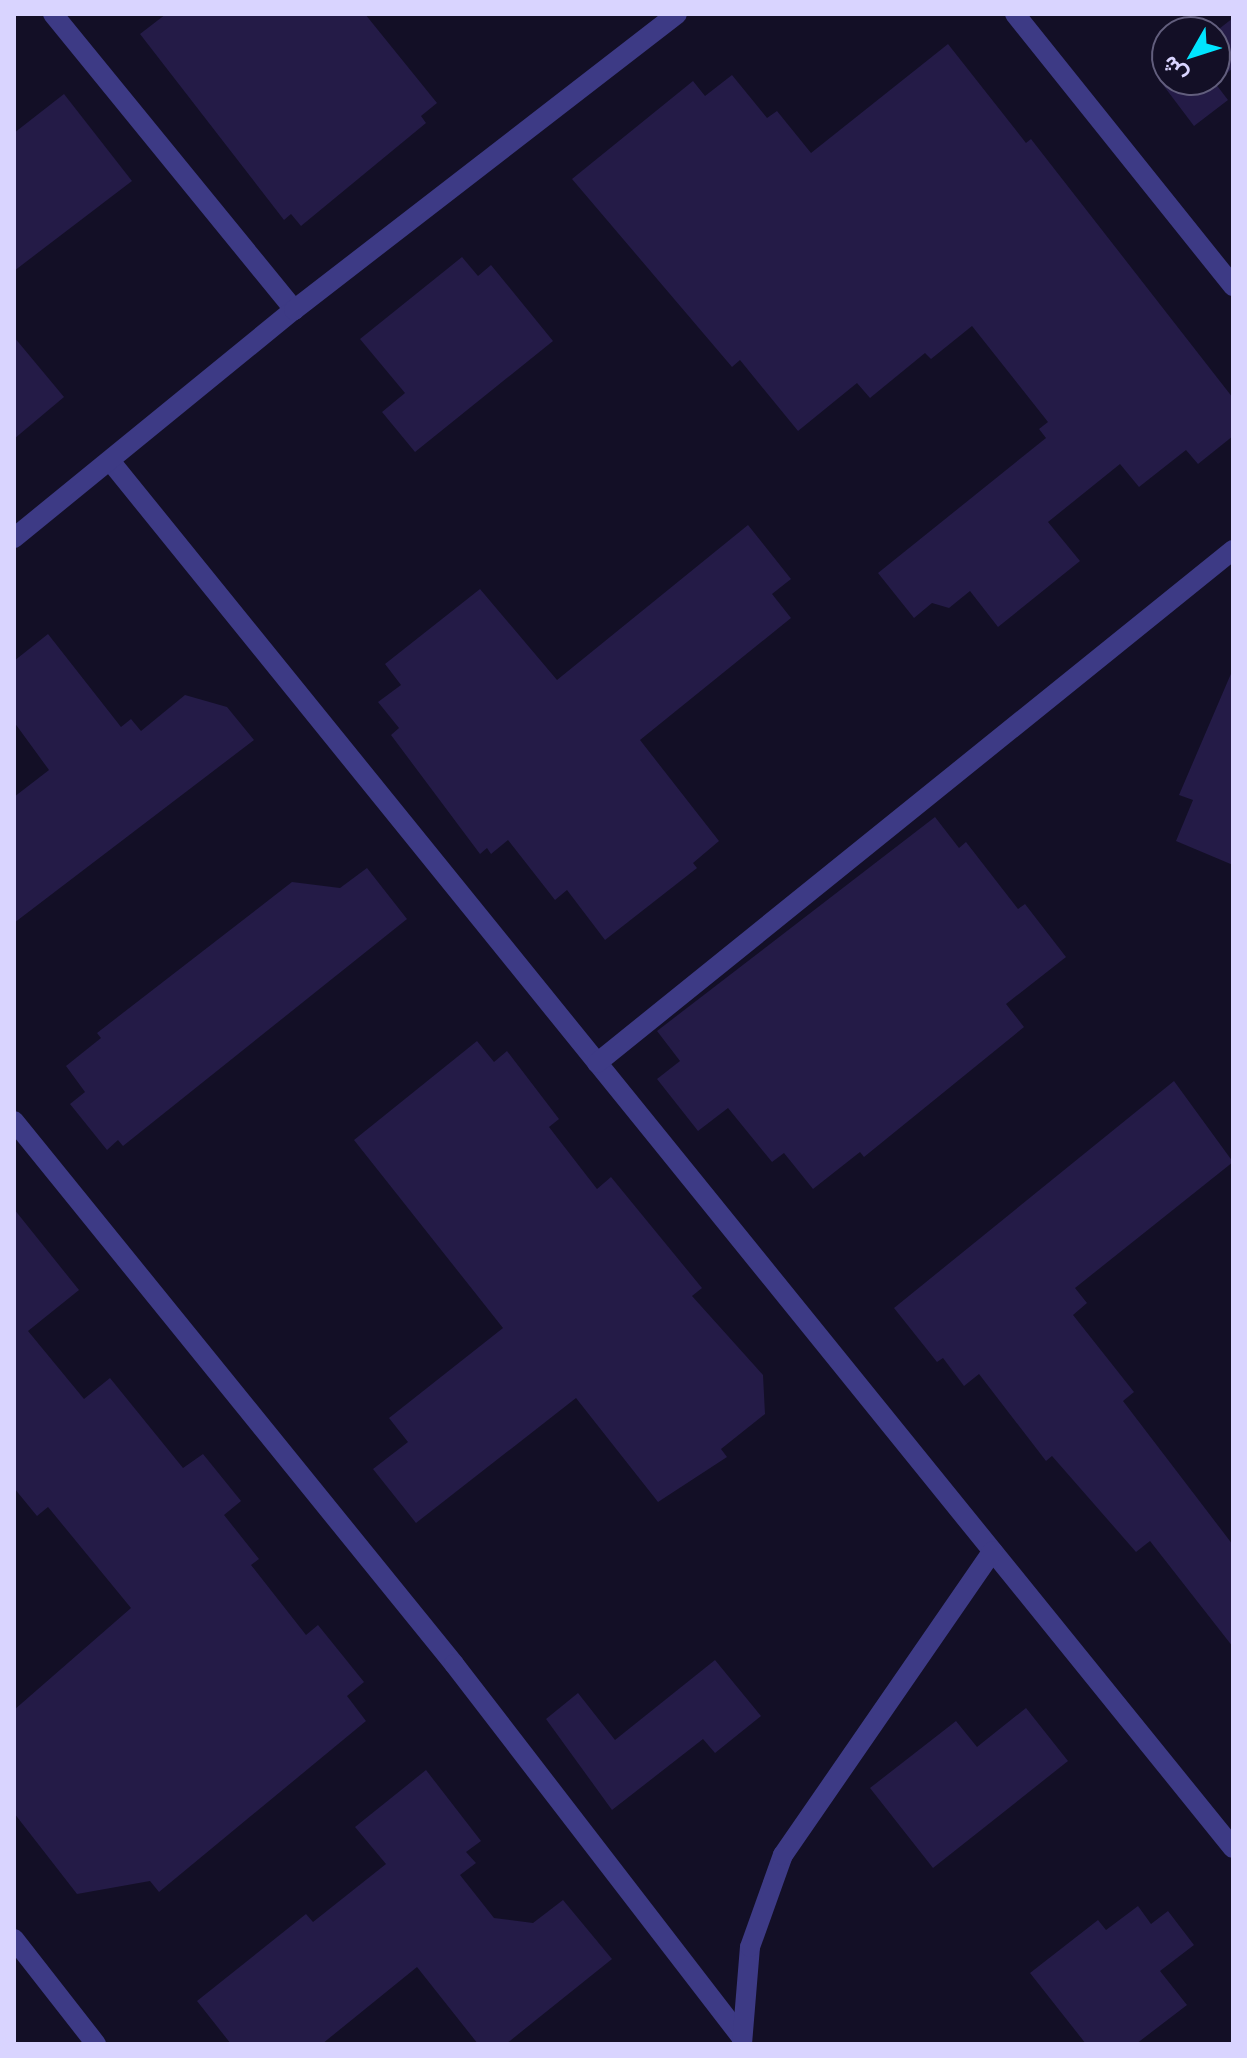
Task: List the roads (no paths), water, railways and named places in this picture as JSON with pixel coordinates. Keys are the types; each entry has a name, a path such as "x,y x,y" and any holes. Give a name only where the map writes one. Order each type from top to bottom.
{"street":[{"path":"53,14 294,310"},
{"path":"14,538 294,310 677,14"},
{"path":"1015,14 1233,286"},
{"path":"111,462 1233,1848"},
{"path":"597,1063 1233,550"},
{"path":"14,1121 454,1664 742,2041"},
{"path":"742,2041 750,1947 783,1855 993,1551"},
{"path":"14,1939 96,2044"}]}
